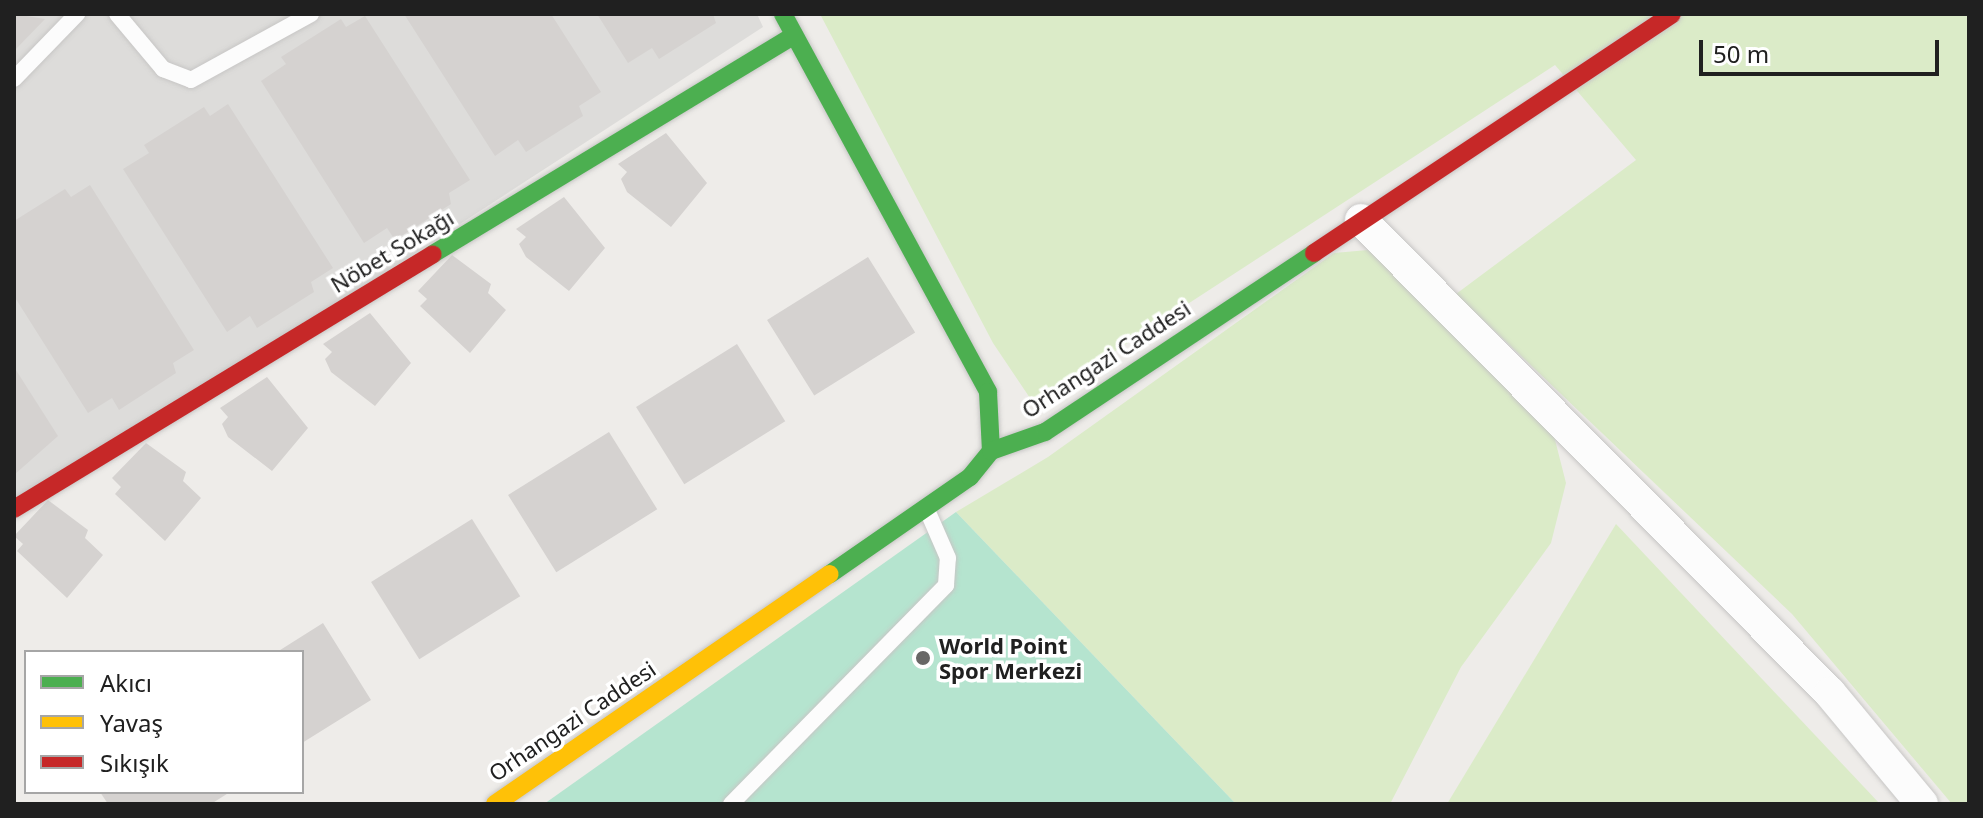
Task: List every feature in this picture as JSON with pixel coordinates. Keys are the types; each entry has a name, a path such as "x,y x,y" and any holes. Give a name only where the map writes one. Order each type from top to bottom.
{"street":[{"path":"783,14 982,380 994,425 991,451"},
{"name":"Orhangazi Caddesi","path":"495,804 926,509 970,477 991,451 1045,432 1672,14"},
{"name":"Nöbet Sokağı","path":"14,509 794,35"},
{"path":"1361,220 1830,693 1922,804"}],"lane":[{"path":"14,79 77,14"},
{"path":"117,14 163,69 191,80 311,14"},
{"path":"731,804 946,585 948,558 926,509"}],"shaded area":[{"path":"14,14 757,14 763,27 14,514"}],"green space":[{"path":"820,14 1969,14 1969,804 1952,804 1792,614 1456,294 1636,160 1555,65 1034,404 993,343"},
{"path":"1368,250 1553,432 1566,483 1551,543 1461,667 1390,804 1236,804 956,512 1048,457 1334,253"},
{"name":"World Point Spor Merkezi","path":"956,512 1236,804 544,804"},
{"path":"1616,524 1880,804 1447,804"}],"building":[{"path":"14,14 45,19 14,51"},
{"path":"404,14 551,14 601,92 579,106 583,116 526,152 518,140 495,156"},
{"path":"597,14 713,14 716,23 659,59 652,48 628,63"},
{"path":"365,16 470,180 449,193 451,204 395,240 387,228 364,243 261,81 286,64 281,57 341,19 346,27"},
{"path":"228,104 333,268 311,282 314,292 257,328 250,316 227,332 123,169 149,153 144,145 204,107 210,116"},
{"path":"666,133 707,183 671,227 627,192 621,179 627,172 618,164"},
{"path":"90,185 194,350 173,363 176,373 119,410 112,398 88,413 14,296 14,221 65,189 71,197"},
{"path":"564,197 605,248 569,291 526,257 519,244 526,237 516,229"},
{"path":"452,255 491,284 488,293 506,310 470,353 420,306 427,299 418,291"},
{"path":"868,257 915,332 814,396 767,320"},
{"path":"370,313 411,363 375,406 331,372 325,359 332,352 323,344"},
{"path":"737,344 785,421 684,484 636,407"},
{"path":"14,367 58,436 14,475"},
{"path":"267,377 308,428 272,471 228,437 222,424 228,417 220,408"},
{"path":"609,432 657,509 556,572 508,495"},
{"path":"146,443 186,472 183,481 201,498 165,541 115,494 121,487 112,478"},
{"path":"48,500 88,530 85,538 103,555 67,598 17,551 23,544 14,536"},
{"path":"472,519 520,596 419,659 371,582"},
{"path":"323,623 371,700 304,742 304,650 280,650"},
{"path":"101,794 227,794 211,804 108,804"}],"traffic: fast":[{"path":"783,14 988,392 991,451"},
{"path":"433,254 794,35"},
{"path":"830,574 970,477 991,451 1045,432 1314,253"}],"traffic: slow":[{"path":"495,804 830,574"}],"traffic: jam":[{"path":"1314,253 1672,14"},
{"path":"14,509 433,254"}],"place":[{"name":"World Point Spor Merkezi","path":"923,658"}]}
